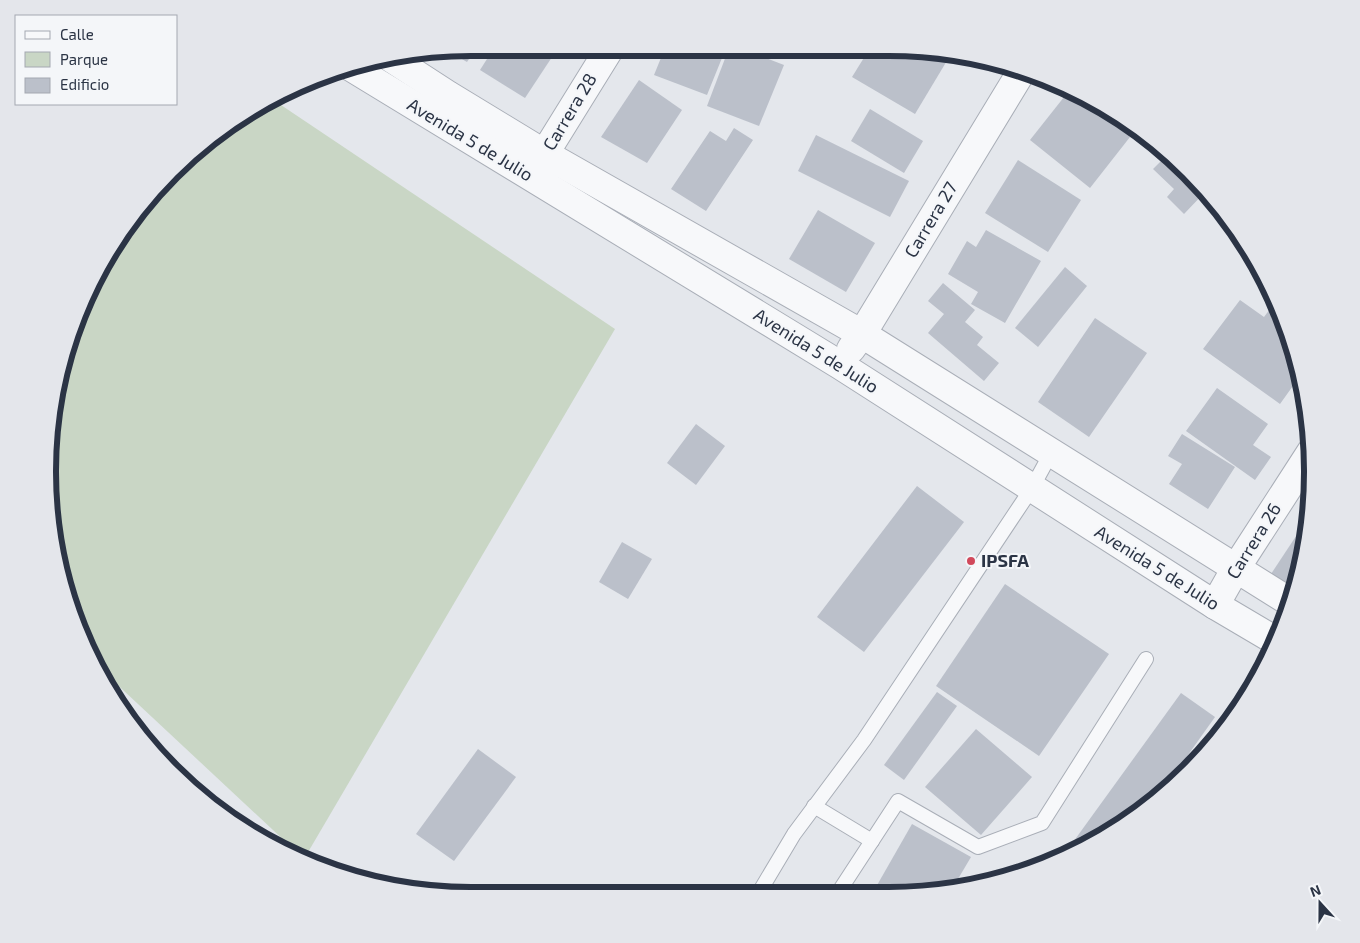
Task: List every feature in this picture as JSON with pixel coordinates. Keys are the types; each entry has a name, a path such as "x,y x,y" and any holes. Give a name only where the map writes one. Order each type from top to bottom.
{"street":[{"name":"Carrera 28","path":"537,165 605,56"},
{"name":"Avenida 5 de Julio","path":"398,63 448,95 537,165 840,365 1215,605 1269,637"},
{"name":"Avenida 5 de Julio","path":"359,72 862,334 1284,598"},
{"name":"Carrera 27","path":"840,365 862,334 1018,77"},
{"name":"Carrera 26","path":"1215,605 1236,568 1304,463"}],"lane":[{"path":"762,887 794,834 864,740 1032,488 1051,453"},
{"path":"842,887 898,801 978,847 1042,823 1146,659"},
{"path":"814,806 872,841"}],"green space":[{"path":"279,104 615,329 308,853 288,844 113,681 88,630 70,579 60,526 56,472 60,417 70,364 88,313 112,264 142,219 178,178 219,142 241,126"}],"building":[{"path":"471,56 467,62 458,57"},
{"path":"489,56 553,56 525,98 480,70"},
{"path":"662,56 723,56 707,95 654,75"},
{"path":"726,56 761,56 784,65 759,126 707,106"},
{"path":"865,56 916,57 947,61 915,114 852,77"},
{"path":"639,80 682,110 647,163 601,137"},
{"path":"1065,96 1107,118 1130,137 1090,188 1030,140"},
{"path":"870,109 923,141 904,173 851,141"},
{"path":"734,128 753,140 706,211 671,189 710,131 726,141"},
{"path":"816,135 909,181 890,217 798,171"},
{"path":"1163,159 1200,197 1184,214 1167,197 1174,189 1153,169"},
{"path":"1018,160 1081,200 1048,252 985,213"},
{"path":"818,210 875,243 846,292 789,259"},
{"path":"986,230 1041,261 1005,323 971,304 978,292 948,274 967,241 976,247"},
{"path":"1065,267 1087,286 1038,347 1015,328"},
{"path":"943,283 975,310 965,322 983,337 977,345 999,363 984,381 928,333 944,314 928,301"},
{"path":"1240,300 1264,317 1270,309 1282,338 1295,384 1280,404 1203,349"},
{"path":"1095,318 1147,353 1089,437 1038,402"},
{"path":"1217,388 1268,424 1253,445 1271,457 1255,480 1186,431"},
{"path":"696,424 725,446 696,485 667,463"},
{"path":"1182,434 1235,467 1208,509 1169,484 1182,464 1168,456"},
{"path":"917,486 964,522 864,652 817,617"},
{"path":"1299,531 1286,592 1267,580"},
{"path":"622,542 652,559 628,599 599,582"},
{"path":"1005,584 1109,654 1039,756 936,686"},
{"path":"937,692 957,706 904,780 884,765"},
{"path":"1181,693 1215,717 1178,769 1162,784 1119,817 1072,844"},
{"path":"976,729 1032,777 981,835 925,787"},
{"path":"478,749 516,777 454,861 416,834"},
{"path":"912,824 971,857 957,881 916,886 876,887"}],"place":[{"name":"IPSFA","path":"971,561"}]}
